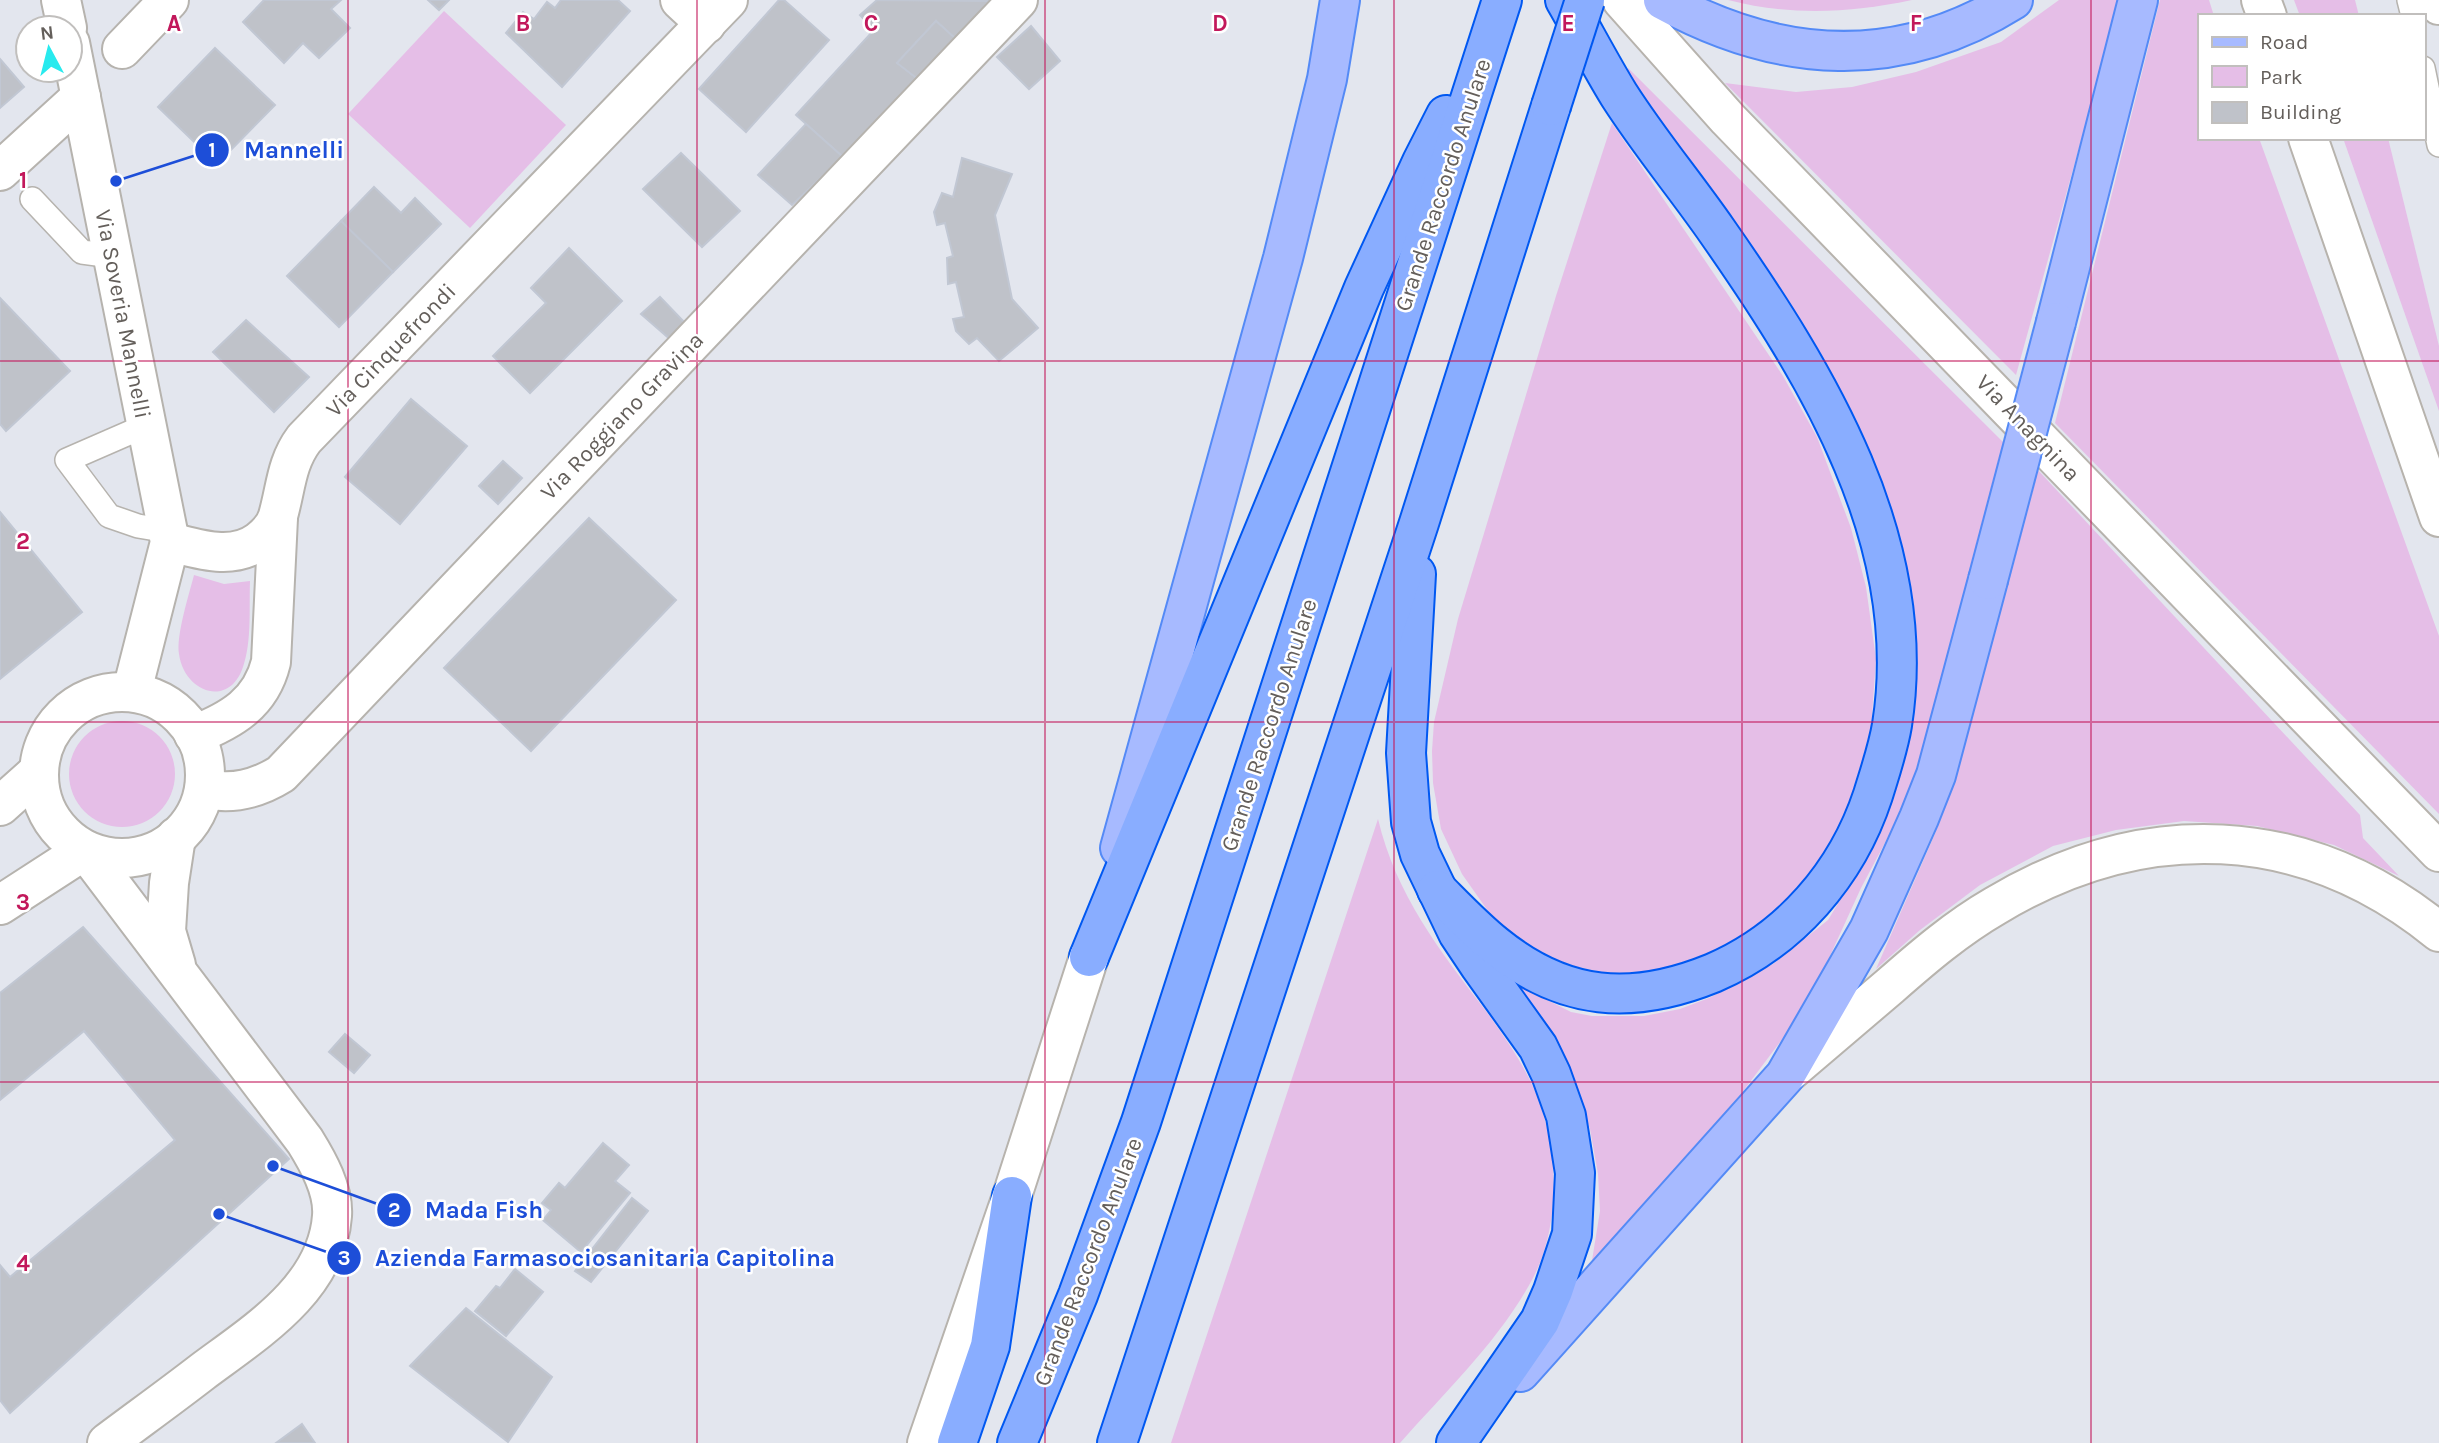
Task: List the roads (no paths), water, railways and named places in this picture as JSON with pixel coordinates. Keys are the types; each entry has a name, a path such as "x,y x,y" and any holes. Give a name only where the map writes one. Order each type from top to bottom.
{"highway":[{"path":"1437,890 1493,944 1514,960 1573,989 1599,994 1632,994 1687,982 1715,972 1765,945 1794,920 1834,876 1854,842 1867,812 1892,725 1897,632 1887,564 1843,440 1769,308 1620,96 1565,0"},
{"path":"1117,1443 1419,523 1585,0"},
{"path":"1089,957 1364,288 1422,162 1500,7"},
{"name":"Grande Raccordo Anulare","path":"1017,1443 1083,1282 1141,1122 1500,7"},
{"path":"1419,523 1406,753 1411,822 1420,854 1458,933 1538,1047 1551,1074 1566,1116 1575,1172 1572,1234 1540,1321 1456,1443"},
{"path":"957,1443 990,1346 1012,1196"}],"main road":[{"path":"1089,957 1283,258 1327,79 1340,0"},
{"path":"1663,0 1714,25 1762,41 1842,52 1919,42 1975,22 2013,0"},
{"path":"1456,1443 1785,1076 1869,929 1936,775 2138,0"}],"street":[{"path":"122,49 169,0"},
{"name":"Via Roggiano Gravina","path":"205,789 240,791 261,785 281,774 1018,0"},
{"name":"Via Anagnina","path":"1622,0 1728,120 2439,852"},
{"path":"2435,0 2439,5"},
{"name":"Via Cinquefrondi","path":"169,537 208,551 232,552 255,544 268,534 278,517 291,460 304,439 704,8"},
{"name":"Via Soveria Mannelli","path":"78,84 169,537"},
{"path":"0,171 81,97"},
{"path":"2309,140 2439,517"},
{"path":"194,735 215,727 245,706 265,683 271,662 278,517"},
{"path":"114,693 169,537"},
{"path":"85,850 99,855 131,857 146,854 176,837 200,809 205,789 204,757 189,726 156,697 114,693 82,701 66,713 55,727 41,754 38,772 39,797 64,834 85,850 305,1141 325,1180 332,1214 329,1234 319,1262 289,1302 253,1334 107,1443"},
{"path":"0,806 38,772"},
{"path":"176,837 166,931 178,974"},
{"path":"1785,1076 1935,947 1993,906 2022,890 2061,874 2148,848 2175,844 2223,844 2270,849 2298,856 2330,866 2360,880 2406,907 2439,932"},
{"path":"0,905 85,850"},
{"path":"927,1443 1012,1196 1089,957"}],"lane":[{"path":"2425,78 2439,145"},
{"path":"32,199 82,252 112,256"},
{"path":"145,426 68,460 109,516 169,537"}],"place":[{"name":"Mannelli","path":"116,181"},
{"name":"Mada Fish","path":"273,1166"},
{"name":"Azienda Farmasociosanitaria Capitolina","path":"219,1214"}]}
